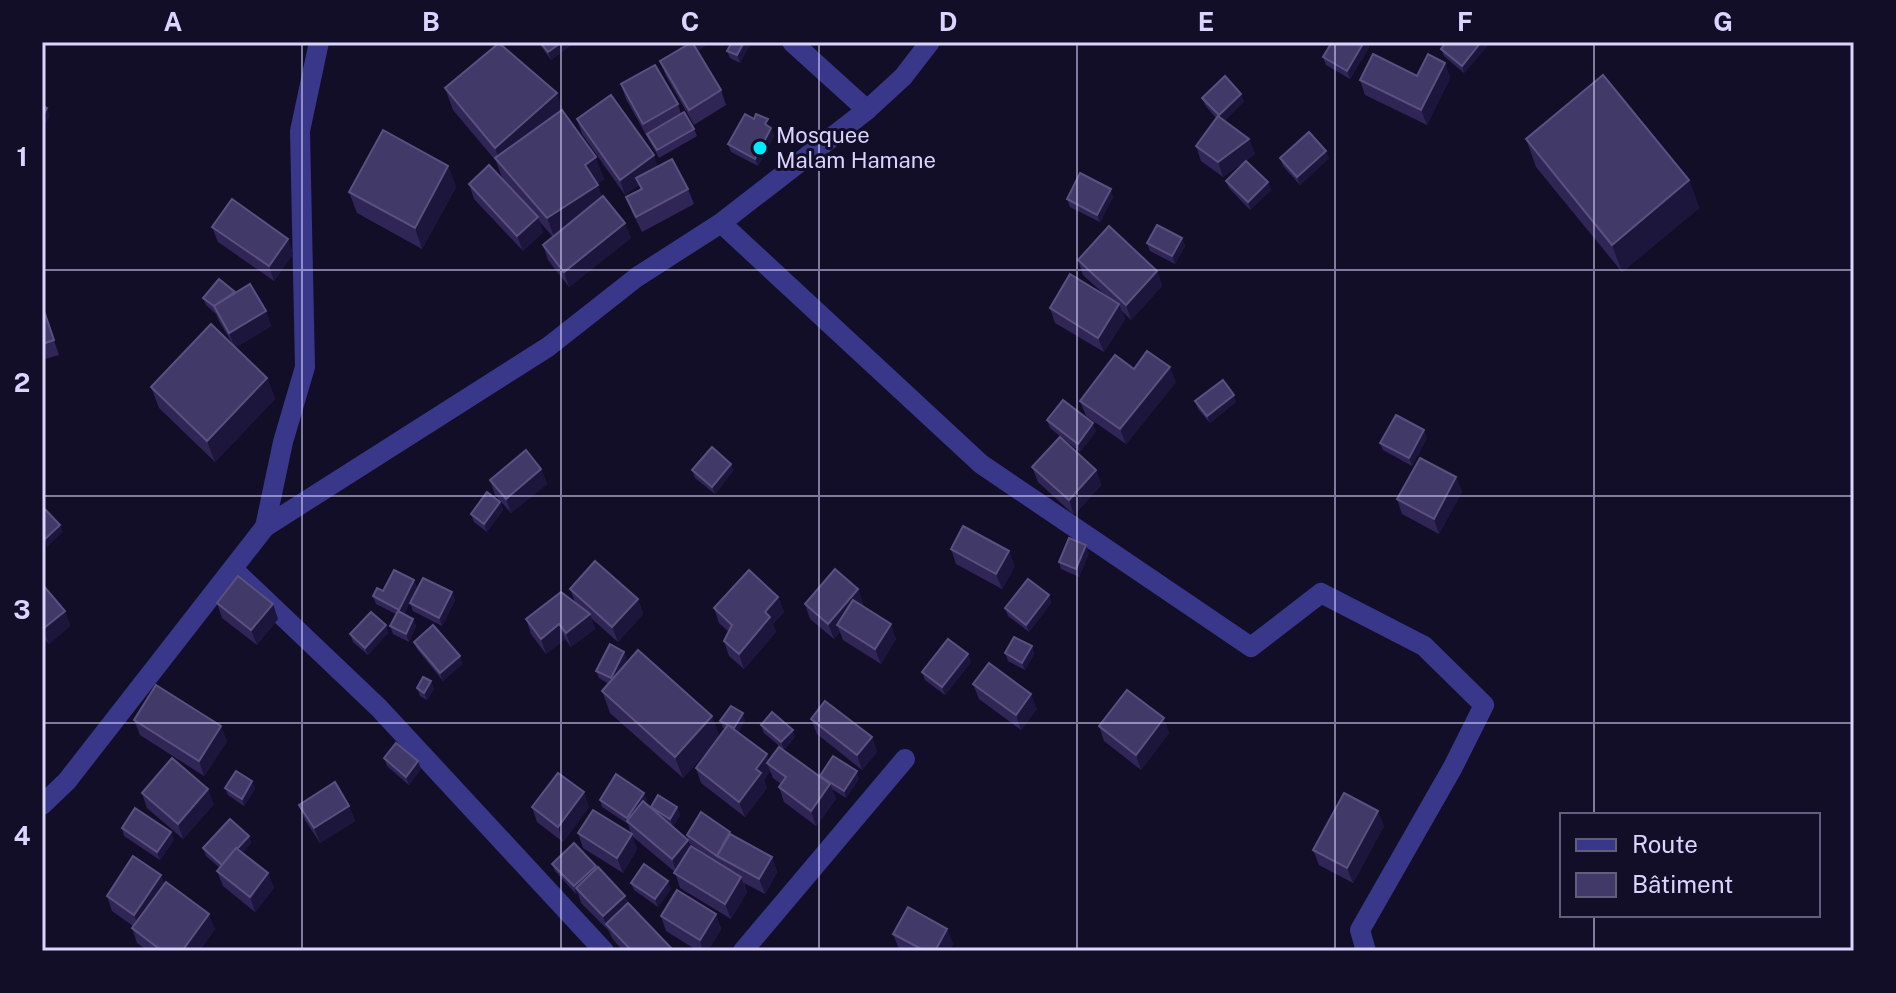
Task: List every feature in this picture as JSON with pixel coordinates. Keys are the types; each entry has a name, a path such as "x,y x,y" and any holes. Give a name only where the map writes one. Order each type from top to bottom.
{"street":[{"path":"265,527 283,442 305,367 300,131 319,42"},
{"path":"792,42 867,110"},
{"path":"42,805 67,781 265,527 548,347 637,277 721,223 867,110 903,77 930,42"},
{"path":"721,223 981,464 1251,647 1321,593 1424,646 1484,705 1453,767 1360,930 1366,951"},
{"path":"234,570 379,708 604,951"},
{"path":"743,951 905,759"}],"building":[{"path":"540,42 562,42 548,52"},
{"path":"692,42 721,90 689,110 660,61"},
{"path":"732,42 744,42 737,55 727,51"},
{"path":"1332,42 1364,42 1347,71 1323,57"},
{"path":"1446,42 1481,42 1462,66 1441,49"},
{"path":"499,43 557,93 495,148 445,88"},
{"path":"1373,54 1417,76 1428,54 1445,63 1421,110 1360,80"},
{"path":"655,65 678,104 643,124 621,84"},
{"path":"1603,75 1689,180 1612,245 1526,139"},
{"path":"1225,76 1241,94 1219,115 1202,98"},
{"path":"611,95 654,155 620,180 577,119"},
{"path":"562,110 596,157 585,165 598,185 547,218 495,158"},
{"path":"684,112 694,129 657,150 647,134"},
{"path":"745,114 754,119 756,114 768,119 765,124 771,128 755,159 728,144"},
{"path":"1218,116 1249,139 1218,162 1196,146"},
{"path":"383,130 448,166 415,228 349,192"},
{"path":"1309,132 1326,151 1297,177 1280,158"},
{"path":"672,159 688,189 636,217 626,197 642,189 636,178"},
{"path":"1246,161 1268,182 1248,202 1226,181"},
{"path":"489,165 538,217 517,236 469,184"},
{"path":"1080,173 1111,189 1097,215 1067,199"},
{"path":"603,196 625,223 564,272 543,245"},
{"path":"232,199 288,239 269,266 212,227"},
{"path":"1157,225 1182,238 1172,256 1147,243"},
{"path":"1109,226 1157,271 1126,305 1078,260"},
{"path":"1070,274 1119,304 1098,338 1050,308"},
{"path":"219,279 235,292 214,306 203,298"},
{"path":"250,284 266,311 229,333 214,306"},
{"path":"42,305 54,340 42,344"},
{"path":"211,324 267,378 207,441 151,387"},
{"path":"1147,351 1170,367 1120,429 1080,401 1115,355 1134,369"},
{"path":"1223,380 1234,395 1207,416 1195,401"},
{"path":"1063,400 1093,423 1078,444 1047,420"},
{"path":"1396,415 1424,430 1409,458 1380,443"},
{"path":"1060,437 1096,470 1069,500 1032,467"},
{"path":"712,447 731,464 712,487 692,470"},
{"path":"526,450 541,469 506,499 490,480"},
{"path":"1420,458 1456,477 1434,519 1397,499"},
{"path":"487,492 500,502 484,524 471,514"},
{"path":"42,506 60,525 44,540 42,537"},
{"path":"963,526 1009,551 996,574 951,549"},
{"path":"1069,538 1086,545 1076,569 1059,562"},
{"path":"595,561 638,599 612,627 570,589"},
{"path":"835,569 858,589 828,624 805,604"},
{"path":"394,570 414,580 399,610 373,596 377,588 383,591"},
{"path":"749,570 778,597 765,612 770,617 739,654 724,641 732,625 714,608"},
{"path":"238,576 273,604 251,630 217,603"},
{"path":"423,578 452,592 439,618 410,603"},
{"path":"1028,579 1049,595 1026,625 1005,608"},
{"path":"42,584 65,611 43,629 42,628"},
{"path":"561,592 590,614 566,633 559,624 541,639 526,619"},
{"path":"853,600 891,624 875,649 837,625"},
{"path":"398,611 413,619 406,634 390,626"},
{"path":"371,612 386,625 365,648 350,634"},
{"path":"433,625 460,656 440,673 414,642"},
{"path":"1014,637 1032,646 1022,663 1005,653"},
{"path":"948,639 968,654 942,687 922,672"},
{"path":"610,644 624,652 611,678 596,671"},
{"path":"638,650 712,716 675,757 602,691"},
{"path":"989,663 1031,694 1016,715 973,684"},
{"path":"423,677 431,681 424,693 417,688"},
{"path":"156,685 221,726 199,761 134,720"},
{"path":"1127,690 1164,718 1136,755 1099,726"},
{"path":"825,701 872,737 857,755 811,719"},
{"path":"731,706 743,713 734,728 720,721"},
{"path":"772,712 793,730 781,742 761,725"},
{"path":"728,725 767,754 756,769 761,773 739,802 696,768"},
{"path":"396,743 418,761 406,777 384,758"},
{"path":"779,747 830,784 811,811 779,787 786,777 767,763"},
{"path":"833,756 857,771 844,791 820,776"},
{"path":"172,758 208,789 178,824 142,793"},
{"path":"236,771 252,781 242,799 225,788"},
{"path":"558,773 584,792 558,827 532,807"},
{"path":"616,774 644,793 627,818 600,800"},
{"path":"335,782 349,806 314,828 299,805"},
{"path":"1344,793 1378,811 1347,868 1313,850"},
{"path":"658,795 677,807 670,819 651,807"},
{"path":"643,801 688,840 672,859 627,821"},
{"path":"135,808 171,832 157,852 122,828"},
{"path":"593,810 632,834 617,858 578,833"},
{"path":"701,812 730,832 717,856 687,835"},
{"path":"230,819 249,836 222,865 203,848"},
{"path":"730,834 772,857 759,879 717,856"},
{"path":"574,843 596,866 574,886 552,864"},
{"path":"691,846 741,877 725,904 674,873"},
{"path":"236,848 268,873 250,897 217,871"},
{"path":"133,856 161,875 134,915 107,896"},
{"path":"644,864 668,881 655,899 631,883"},
{"path":"598,867 625,896 603,916 576,888"},
{"path":"166,882 209,914 182,951 162,951 132,928"},
{"path":"677,890 716,914 700,940 661,916"},
{"path":"628,903 674,951 632,951 606,924"},
{"path":"908,907 947,929 935,951 925,951 893,934"}],"place":[{"name":"Mosquee Malam Hamane","path":"760,148"}]}
